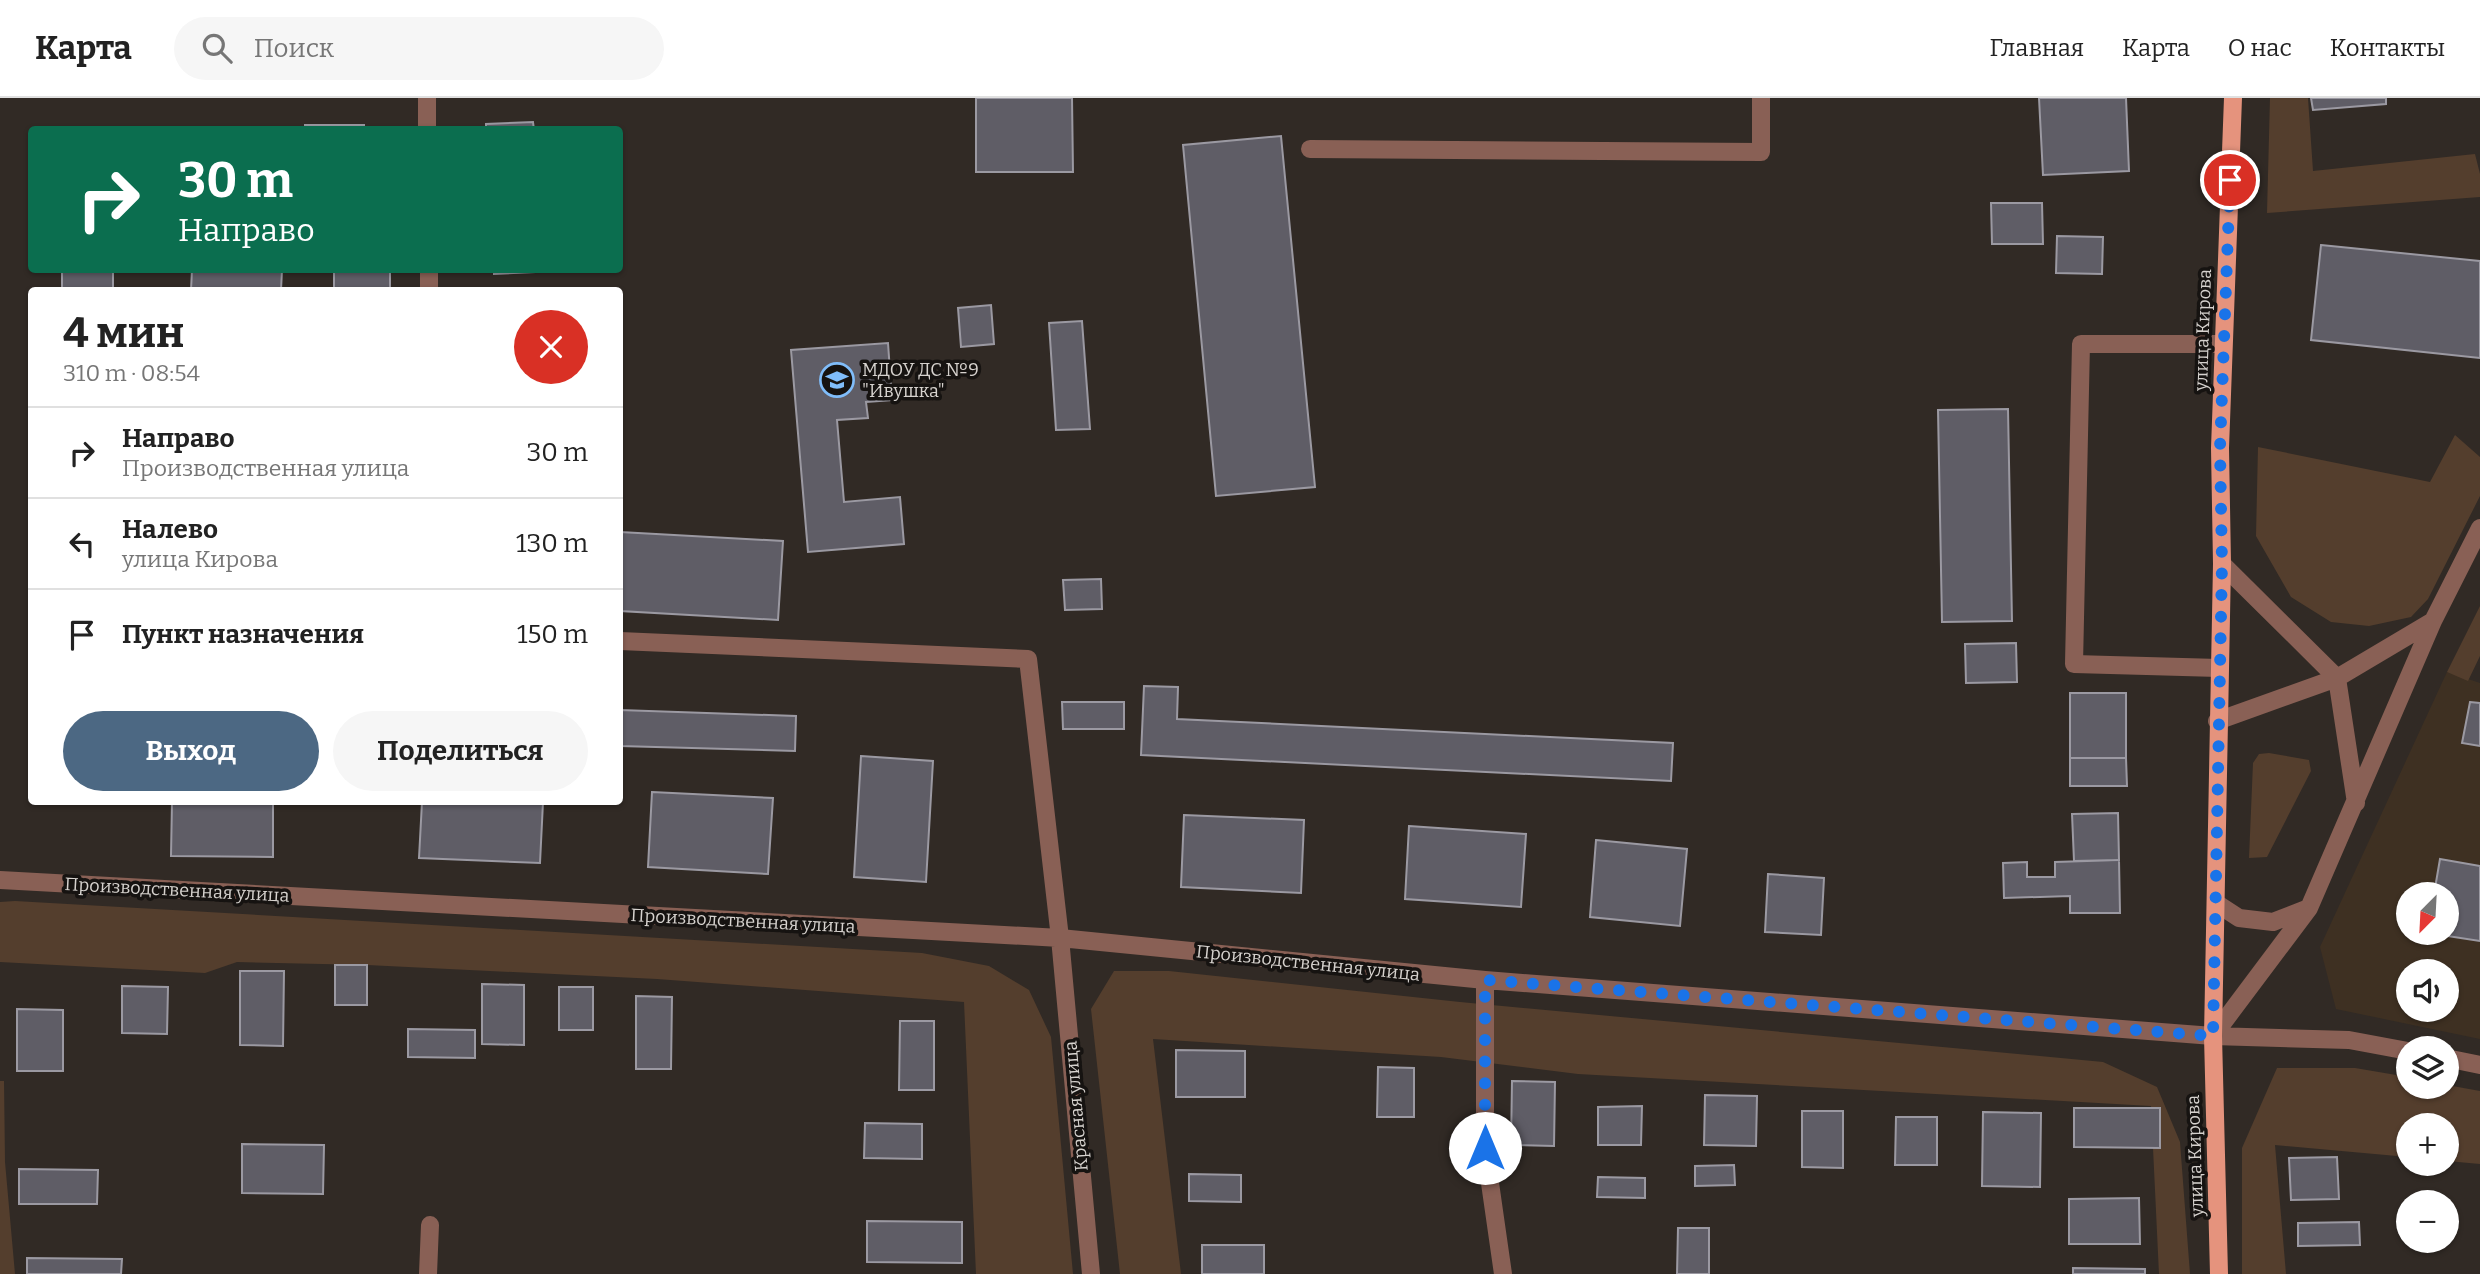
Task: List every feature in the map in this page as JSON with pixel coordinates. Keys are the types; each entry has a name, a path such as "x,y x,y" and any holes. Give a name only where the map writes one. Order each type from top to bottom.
{"main road":[{"name":"улица Кирова","path":"2219,1274 2213,1036 2222,564 2220,448 2233,98"}],"street":[{"path":"427,98 427,126"},
{"path":"1310,149 1761,152 1761,98"},
{"path":"2219,668 2074,664 2081,344 2223,344"},
{"path":"2213,1036 2309,908 2433,621 2480,528"},
{"path":"2222,564 2337,678 2356,803"},
{"path":"2217,721 2337,678 2433,621"},
{"name":"Красная улица","path":"623,641 1028,659 1060,938 1091,1274"},
{"name":"Производственная улица","path":"0,880 1060,938 1485,980 2213,1036 2349,1040 2396,1049"},
{"path":"2216,903 2239,918 2273,922 2309,908"},
{"path":"1485,980 1485,1148 1503,1274"},
{"path":"2459,1061 2480,1065"},
{"path":"428,1274 430,1225"}],"shaded area":[{"path":"2270,98 2308,98 2313,171 2475,154 2480,174 2480,197 2267,213"},
{"path":"2455,435 2480,457 2480,496 2428,599 2411,617 2369,626 2331,622 2291,597 2256,536 2258,447 2430,482"},
{"path":"2480,606 2480,656 2468,681 2447,672"},
{"path":"2447,672 2480,683 2480,1039 2398,1022 2459,1022 2459,959 2396,959 2396,1022 2336,1009 2320,947"},
{"path":"2269,753 2309,760 2311,771 2267,857 2249,858 2253,763 2259,754"},
{"path":"0,902 922,953 989,966 1029,990 1051,1037 1073,1274 976,1274 964,1002 657,979 367,965 237,962 205,973 0,962"},
{"path":"1114,971 1169,971 1460,1002 2103,1062 2157,1087 2180,1142 2190,1274 2159,1274 2151,1106 1578,1074 1441,1057 1153,1039 1181,1274 1120,1274 1091,1009"},
{"path":"2277,1068 2355,1068 2396,1075 2396,1099 2459,1099 2459,1087 2480,1091 2480,1164 2459,1162 2459,1113 2396,1113 2396,1156 2275,1145 2286,1274 2242,1274 2242,1148"},
{"path":"0,1081 4,1081 5,1162 15,1274 0,1274"}],"building":[{"path":"976,98 1072,98 1073,172 976,172"},
{"path":"2039,98 2126,98 2129,171 2043,175"},
{"path":"2311,98 2386,98 2386,104 2313,110"},
{"path":"533,122 534,126 486,126"},
{"path":"305,125 364,125 364,126"},
{"path":"1281,136 1315,487 1216,496 1183,145"},
{"path":"1991,203 2042,203 2043,244 1992,244"},
{"path":"2057,236 2103,237 2102,274 2056,273"},
{"path":"2321,245 2480,261 2480,358 2311,340"},
{"path":"62,273 113,273 113,287 62,287"},
{"path":"192,273 282,273 281,287 191,287"},
{"path":"334,273 390,273 390,287 334,287"},
{"path":"991,305 994,344 961,347 958,308"},
{"path":"1082,321 1090,429 1056,430 1049,323"},
{"path":"888,343 892,400 866,402 868,418 837,420 844,502 900,497 904,544 808,552 791,350"},
{"path":"2008,409 2012,621 1942,622 1938,410"},
{"path":"623,532 783,541 778,620 623,611"},
{"path":"1101,579 1102,609 1065,610 1063,580"},
{"path":"2016,643 2017,682 1966,683 1965,644"},
{"path":"1144,686 1178,687 1177,719 1673,743 1671,781 1141,755"},
{"path":"2070,693 2126,693 2126,758 2070,758"},
{"path":"1062,702 1124,702 1124,729 1063,729"},
{"path":"2470,702 2480,703 2480,746 2462,743"},
{"path":"623,710 796,716 795,751 623,746"},
{"path":"861,756 933,761 926,882 854,877"},
{"path":"2070,758 2126,758 2127,786 2070,786"},
{"path":"652,792 773,798 768,874 648,867"},
{"path":"172,805 273,805 273,857 171,856"},
{"path":"422,805 543,805 540,863 419,858"},
{"path":"2118,813 2119,860 2074,861 2072,814"},
{"path":"1184,815 1304,820 1301,893 1181,887"},
{"path":"1409,826 1526,834 1521,907 1405,899"},
{"path":"1596,840 1687,849 1680,926 1590,917"},
{"path":"2440,859 2480,866 2480,941 2459,938 2459,882 2436,882"},
{"path":"2119,860 2120,913 2070,913 2070,896 2004,898 2003,863 2027,862 2027,877 2055,877 2055,862"},
{"path":"1768,874 1824,878 1821,935 1765,932"},
{"path":"335,965 367,965 367,1005 335,1005"},
{"path":"240,971 284,971 283,1046 240,1045"},
{"path":"482,984 524,985 524,1045 482,1044"},
{"path":"122,986 168,987 167,1034 122,1033"},
{"path":"559,987 593,987 593,1030 559,1030"},
{"path":"636,996 672,997 671,1069 636,1069"},
{"path":"17,1009 63,1010 63,1071 17,1071"},
{"path":"900,1021 934,1021 934,1090 899,1090"},
{"path":"408,1029 475,1030 475,1058 408,1057"},
{"path":"1176,1050 1245,1051 1245,1097 1176,1097"},
{"path":"1378,1067 1414,1068 1414,1117 1377,1117"},
{"path":"1512,1081 1555,1082 1554,1146 1511,1145"},
{"path":"1705,1095 1757,1096 1756,1146 1704,1145"},
{"path":"1642,1106 1641,1145 1598,1145 1598,1107"},
{"path":"2074,1108 2160,1108 2160,1148 2074,1147"},
{"path":"1802,1111 1843,1111 1843,1168 1802,1167"},
{"path":"1983,1112 2041,1113 2040,1187 1982,1186"},
{"path":"1896,1117 1937,1117 1937,1165 1895,1165"},
{"path":"865,1123 922,1124 922,1159 864,1158"},
{"path":"242,1144 324,1145 323,1194 242,1193"},
{"path":"2337,1157 2339,1199 2291,1200 2289,1158"},
{"path":"1734,1165 1735,1185 1695,1186 1695,1166"},
{"path":"19,1169 98,1170 97,1204 19,1204"},
{"path":"1189,1174 1241,1175 1241,1202 1189,1201"},
{"path":"1598,1177 1645,1178 1645,1198 1597,1197"},
{"path":"2139,1198 2140,1244 2069,1244 2069,1199"},
{"path":"867,1221 962,1222 962,1263 867,1262"},
{"path":"2359,1222 2360,1245 2298,1246 2298,1223"},
{"path":"1678,1228 1709,1228 1709,1274 1677,1274"},
{"path":"1202,1245 1264,1245 1264,1274 1202,1274"},
{"path":"27,1258 122,1259 121,1274 27,1274"},
{"path":"2073,1268 2145,1269 2145,1274 2073,1274"}],"place":[{"name":"МДОУ ДС №9 \"Ивушка\"","path":"837,380"}],"route":[{"path":"1485,1148 1485,980 2213,1036 2222,564 2220,448 2230,180"}]}
